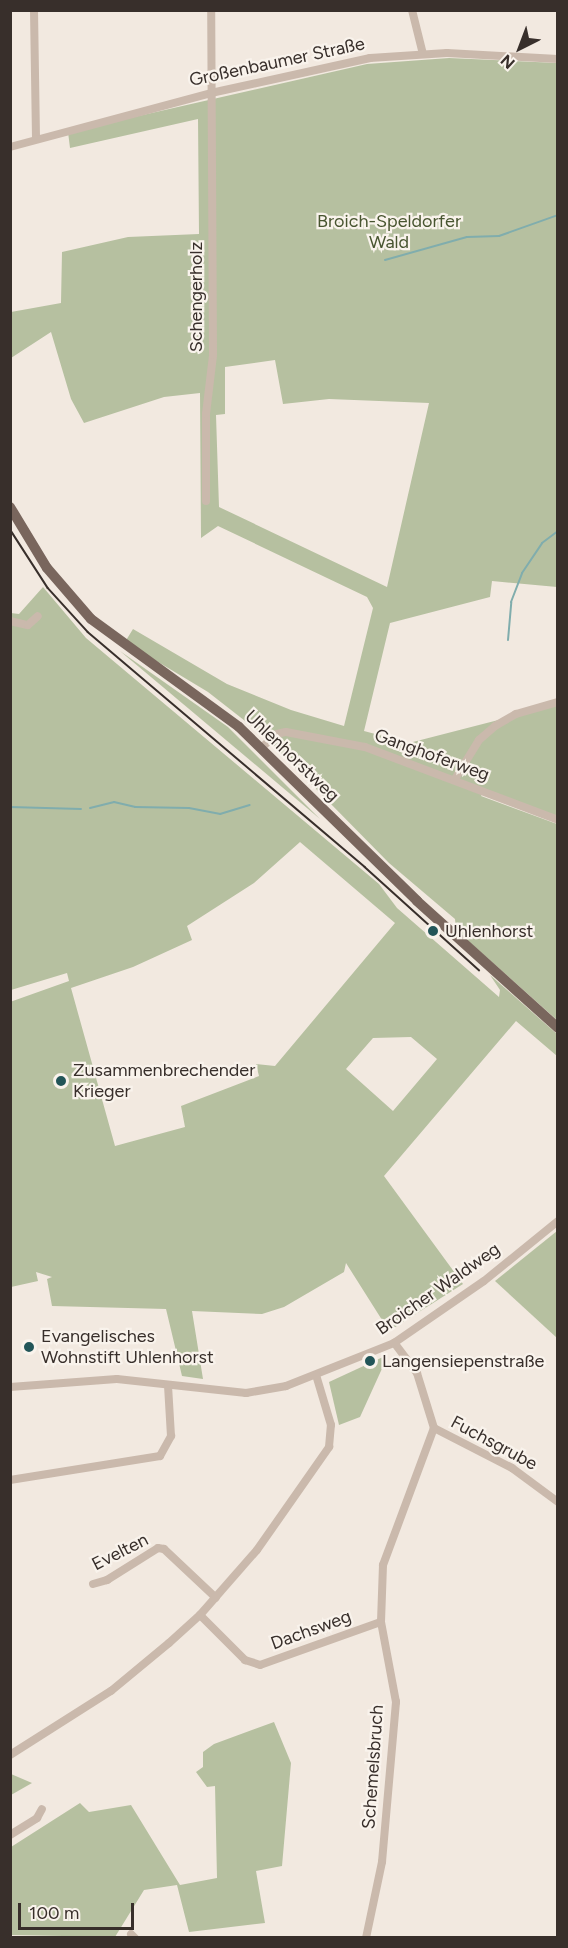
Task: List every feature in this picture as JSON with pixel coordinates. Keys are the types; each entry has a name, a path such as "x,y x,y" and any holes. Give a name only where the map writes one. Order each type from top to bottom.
{"main road":[{"name":"Uhlenhorstweg","path":"10,507 47,568 91,619 116,640 205,699 261,748 417,901 558,1028"}],"street":[{"path":"34,10 36,137"},
{"name":"Schengerholz","path":"206,501 206,414 213,355 211,10"},
{"path":"412,10 423,54"},
{"name":"Großenbaumer Straße","path":"10,147 36,137 331,64 423,54 558,59"},
{"path":"10,621 28,625 38,616"},
{"path":"455,779 479,740 495,726 516,714 558,702"},
{"name":"Ganghoferweg","path":"261,748 277,734 286,732 380,751 558,820"},
{"name":"Broicher Waldweg","path":"10,1387 60,1380 117,1378 246,1394 286,1386 394,1343 484,1281 558,1221"},
{"name":"Fuchsgrube","path":"394,1343 417,1373 434,1428 512,1468 558,1502"},
{"path":"10,1755 111,1691 200,1615 281,1519 323,1460 331,1425 316,1375"},
{"path":"10,1480 160,1456 171,1436 168,1384"},
{"name":"Schemelsbruch","path":"366,1938 382,1862 396,1702 381,1622 383,1565 434,1428"},
{"name":"Evelten","path":"93,1584 108,1580 158,1548 216,1598"},
{"name":"Dachsweg","path":"200,1615 245,1660 260,1665 381,1622"},
{"path":"10,1835 37,1818 42,1809"}],"green space":[{"name":"Broich-Speldorfer Wald","path":"449,58 557,63 557,587 492,581 490,597 390,623 364,731 409,743 557,705 557,816 485,789 481,796 557,824 557,1020 456,930 455,919 389,863 263,735 208,692 125,642 133,629 227,684 291,710 344,726 373,608 367,597 218,526 201,538 200,393 164,397 84,423 71,399 51,332 11,358 11,312 61,303 62,252 128,237 199,234 198,119 70,148 68,132 367,64","holes":["275,360 283,404 329,399 429,403 387,587 219,507 216,415 225,414 225,367"]},
{"path":"43,587 86,638 379,884 397,908 499,997 500,990 490,975 557,1034 557,1056 516,1021 384,1176 463,1284 389,1331 346,1263 344,1272 284,1307 262,1314 192,1311 203,1379 182,1376 166,1309 52,1306 47,1279 52,1277 36,1272 38,1281 11,1287 10,1002 69,981 67,973 11,990 11,613 19,614","holes":["300,842 395,923 275,1066 256,1064 259,1076 181,1106 185,1127 115,1146 71,988 133,967 192,940 187,926 254,883","411,1037 437,1059 393,1111 346,1069 373,1038"]},
{"path":"120,651 228,727 320,819"},
{"path":"557,1231 557,1338 495,1281"},
{"path":"383,1357 385,1362 360,1417 339,1425 329,1382"},
{"path":"274,1722 291,1763 282,1866 256,1871 265,1923 189,1932 177,1885 144,1890 115,1937 11,1935 11,1847 80,1803 89,1812 131,1805 180,1885 217,1878 215,1786 207,1787 196,1772 203,1767 203,1752 214,1744"},
{"path":"11,1774 32,1783 11,1795"}],"waterway":[{"path":"385,260 467,237 499,236 558,215"},
{"path":"508,640 511,602 522,573 542,543 558,531"},
{"path":"90,808 114,802 135,807 189,808 220,814 250,805"},
{"path":"10,807 81,809"}],"tram line":[{"path":"10,529 48,588 88,632 365,867 479,970"}],"place":[{"name":"Uhlenhorst","path":"433,931"},
{"name":"Zusammenbrechender Krieger","path":"61,1081"},
{"name":"Evangelisches Wohnstift Uhlenhorst","path":"29,1347"},
{"name":"Langensiepenstraße","path":"370,1361"}]}
